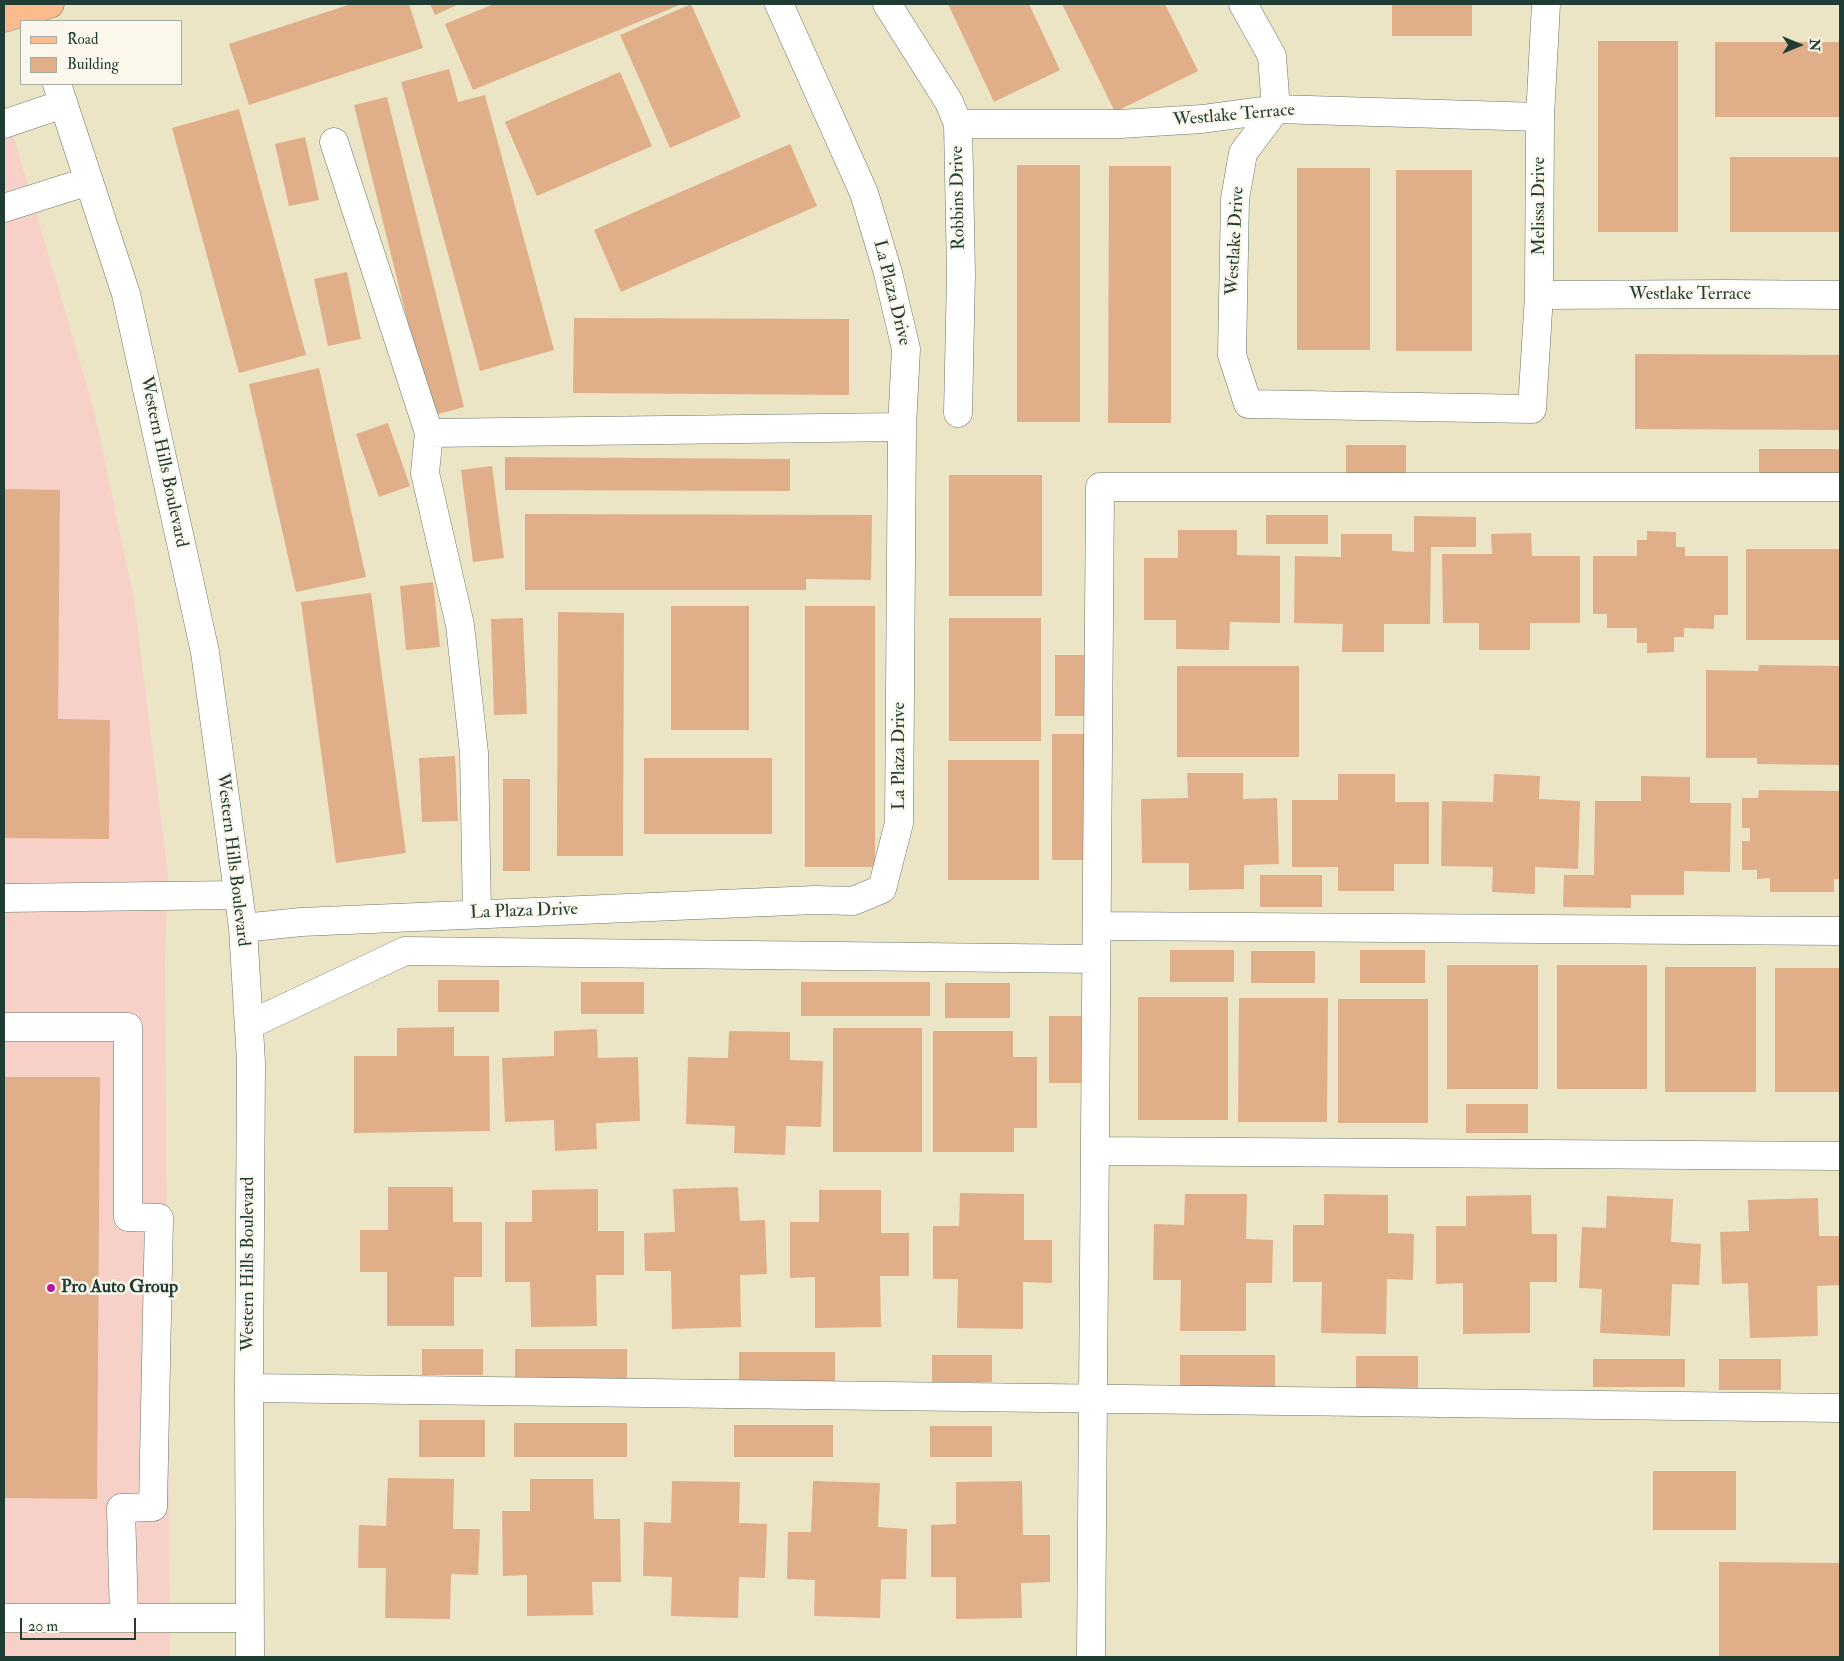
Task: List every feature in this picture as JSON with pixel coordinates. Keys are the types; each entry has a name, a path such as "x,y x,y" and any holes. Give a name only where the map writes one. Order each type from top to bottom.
{"street":[{"name":"La Plaza Drive","path":"243,928 301,922 477,914 815,900 853,901 882,889 899,823 902,427 906,349 888,273 864,193 779,4"},
{"name":"Robbins Drive","path":"887,4 949,102 958,124 961,274 958,413"},
{"path":"1243,4 1272,56 1276,110"},
{"name":"Melissa Drive","path":"1532,408 1539,296 1540,117 1546,4"},
{"path":"4,124 60,94"},
{"name":"Western Hills Boulevard","path":"60,94 126,294 205,652 243,928 251,1062 250,1657"},
{"name":"Westlake Terrace","path":"958,124 1120,124 1202,119 1276,110 1540,117"},
{"name":"Westlake Drive","path":"1276,110 1243,153 1235,199 1232,355 1248,404 1532,408"},
{"path":"334,142 429,433 425,473 460,626 474,753 477,914"},
{"path":"4,208 89,181"},
{"name":"Westlake Terrace","path":"1539,296 1728,294 1840,296"},
{"path":"429,433 902,427"},
{"path":"1091,1657 1100,487 1840,487"},
{"path":"4,898 238,895"},
{"path":"1097,926 1840,931"},
{"path":"249,1025 405,951 1096,959"},
{"path":"4,1027 128,1027 128,1217 159,1218 153,1507 121,1508 124,1618"},
{"path":"1095,1151 1840,1156"},
{"path":"249,1388 1840,1408"},
{"path":"4,1618 250,1618"}],"shaded area":[{"path":"4,104 93,406 134,599 168,875 165,961 170,1657 4,1657"}],"building":[{"path":"351,4 409,4 423,48 249,105 229,44"},
{"path":"430,4 459,4 435,15"},
{"path":"494,4 682,4 473,90 445,24"},
{"path":"691,4 741,117 670,148 620,35"},
{"path":"948,4 1029,4 1060,70 994,102"},
{"path":"1062,4 1165,4 1198,71 1115,112"},
{"path":"1392,4 1472,4 1472,36 1392,36"},
{"path":"1598,41 1678,41 1678,232 1598,232"},
{"path":"1715,42 1840,42 1840,117 1715,117"},
{"path":"449,69 458,102 485,95 554,350 480,371 401,82"},
{"path":"620,72 652,146 537,196 505,122"},
{"path":"387,97 464,407 431,416 354,105"},
{"path":"239,109 306,355 239,373 172,128"},
{"path":"305,137 319,200 289,206 275,144"},
{"path":"790,144 817,206 621,292 594,230"},
{"path":"1730,157 1840,157 1840,232 1730,232"},
{"path":"1017,165 1080,165 1080,422 1017,422"},
{"path":"1109,166 1171,166 1171,423 1108,423"},
{"path":"1297,168 1370,168 1370,350 1297,350"},
{"path":"1396,170 1472,170 1472,351 1396,351"},
{"path":"347,272 361,339 328,346 314,279"},
{"path":"574,318 849,319 849,395 573,393"},
{"path":"1635,354 1840,355 1840,430 1635,429"},
{"path":"319,368 366,577 296,592 249,384"},
{"path":"388,423 410,486 379,497 356,434"},
{"path":"1346,445 1406,445 1406,475 1346,475"},
{"path":"1759,449 1840,449 1840,478 1759,478"},
{"path":"505,457 790,459 790,491 505,490"},
{"path":"492,466 504,558 473,562 461,470"},
{"path":"949,475 1042,475 1042,596 949,596"},
{"path":"4,489 60,490 58,719 110,720 109,839 4,838"},
{"path":"525,514 872,515 871,580 806,579 806,590 525,590"},
{"path":"1266,515 1328,515 1328,544 1266,544"},
{"path":"1414,516 1476,517 1476,547 1431,547 1430,624 1384,624 1384,652 1342,652 1343,624 1294,623 1295,556 1341,557 1341,534 1392,534 1392,551 1414,552"},
{"path":"1178,530 1237,530 1237,555 1280,556 1280,623 1230,622 1229,650 1176,649 1176,620 1144,620 1144,558 1178,558"},
{"path":"1647,531 1676,532 1676,547 1685,547 1685,556 1728,556 1728,615 1714,615 1714,629 1684,628 1684,637 1674,637 1674,652 1647,653 1647,643 1637,643 1637,628 1607,628 1607,614 1593,614 1593,556 1637,556 1637,540 1647,540"},
{"path":"1531,533 1532,556 1580,556 1580,623 1530,623 1530,650 1479,650 1479,623 1443,623 1442,554 1492,554 1491,534"},
{"path":"1746,549 1840,549 1840,640 1746,640"},
{"path":"433,582 440,647 406,650 400,586"},
{"path":"371,593 406,853 336,863 301,602"},
{"path":"671,606 749,606 749,730 671,730"},
{"path":"805,606 875,606 875,867 805,867"},
{"path":"558,612 624,613 623,856 557,856"},
{"path":"523,618 527,714 494,715 491,619"},
{"path":"949,618 1041,618 1041,741 949,741"},
{"path":"1055,655 1084,655 1084,716 1055,716"},
{"path":"1759,665 1840,666 1840,765 1757,764 1757,758 1706,758 1706,670 1758,671"},
{"path":"1177,666 1299,666 1299,757 1177,757"},
{"path":"1052,734 1084,734 1084,860 1052,860"},
{"path":"455,756 458,821 422,822 419,758"},
{"path":"644,758 772,758 772,834 644,834"},
{"path":"948,760 1039,760 1039,880 948,880"},
{"path":"1187,773 1243,773 1243,799 1277,798 1279,864 1244,865 1244,889 1189,890 1189,863 1142,863 1141,799 1188,798"},
{"path":"1338,774 1395,774 1395,802 1429,802 1429,864 1394,864 1394,891 1338,891 1338,867 1292,867 1292,800 1338,800"},
{"path":"1494,774 1540,776 1539,799 1580,801 1578,869 1535,867 1535,894 1492,892 1493,867 1441,866 1442,801 1493,802"},
{"path":"1641,776 1690,777 1690,803 1731,803 1730,872 1684,871 1684,895 1631,895 1631,908 1563,907 1564,875 1594,875 1595,801 1641,801"},
{"path":"503,779 530,779 530,871 503,871"},
{"path":"1759,790 1840,791 1840,879 1834,879 1834,892 1770,892 1770,878 1757,879 1757,870 1742,870 1742,841 1750,841 1750,828 1742,828 1742,798 1758,798"},
{"path":"1260,875 1322,875 1322,907 1260,907"},
{"path":"1170,950 1234,950 1234,982 1170,982"},
{"path":"1360,950 1425,950 1425,983 1360,983"},
{"path":"1251,951 1315,951 1315,983 1251,983"},
{"path":"1447,965 1538,965 1538,1089 1447,1089"},
{"path":"1557,965 1647,965 1647,1089 1557,1089"},
{"path":"1665,967 1756,967 1756,1092 1665,1092"},
{"path":"1775,968 1840,968 1840,1092 1775,1092"},
{"path":"438,980 499,980 499,1012 438,1012"},
{"path":"581,982 644,982 644,1014 581,1014"},
{"path":"801,982 930,982 930,1016 801,1016"},
{"path":"945,983 1010,983 1010,1018 945,1018"},
{"path":"1138,997 1228,997 1228,1120 1138,1120"},
{"path":"1239,998 1328,998 1327,1122 1238,1122"},
{"path":"1338,999 1428,999 1428,1123 1338,1123"},
{"path":"1049,1016 1081,1016 1081,1083 1049,1083"},
{"path":"454,1027 454,1056 489,1056 490,1131 354,1133 354,1056 397,1056 397,1028"},
{"path":"833,1028 922,1028 922,1152 833,1152"},
{"path":"597,1029 598,1058 638,1057 640,1121 596,1123 597,1149 555,1151 554,1120 505,1122 502,1058 554,1056 554,1031"},
{"path":"729,1031 790,1032 790,1060 823,1061 821,1127 786,1126 785,1155 734,1153 735,1126 686,1124 688,1057 728,1058"},
{"path":"933,1031 1013,1031 1013,1057 1037,1057 1037,1128 1014,1128 1014,1152 933,1152"},
{"name":"Pro Auto Group","path":"4,1077 100,1077 97,1499 4,1498"},
{"path":"1466,1104 1528,1104 1528,1133 1466,1133"},
{"path":"388,1187 453,1187 453,1222 482,1222 482,1277 454,1277 454,1326 387,1326 387,1272 360,1272 360,1230 388,1230"},
{"path":"738,1187 740,1221 765,1220 767,1274 740,1275 741,1327 672,1329 671,1271 645,1271 644,1233 675,1232 673,1189"},
{"path":"598,1189 598,1231 624,1231 624,1275 596,1275 597,1326 531,1327 530,1282 505,1282 505,1222 532,1222 532,1190"},
{"path":"819,1190 881,1190 881,1233 909,1233 909,1276 880,1276 881,1327 815,1328 815,1277 790,1278 790,1222 819,1222"},
{"path":"960,1193 1024,1194 1024,1240 1052,1240 1052,1283 1023,1282 1023,1329 957,1328 958,1279 933,1279 933,1226 959,1226"},
{"path":"1185,1194 1247,1194 1246,1239 1273,1240 1272,1283 1246,1283 1246,1331 1180,1331 1181,1280 1153,1280 1154,1224 1184,1225"},
{"path":"1324,1194 1388,1195 1388,1233 1414,1234 1413,1280 1387,1279 1386,1334 1321,1333 1322,1282 1293,1282 1293,1225 1324,1225"},
{"path":"1531,1195 1532,1234 1557,1234 1557,1282 1530,1282 1530,1333 1463,1334 1463,1283 1436,1284 1436,1226 1466,1226 1466,1196"},
{"path":"1607,1196 1673,1199 1671,1242 1701,1244 1699,1285 1672,1284 1670,1336 1600,1333 1602,1289 1579,1288 1582,1227 1606,1228"},
{"path":"1818,1198 1819,1236 1840,1236 1840,1285 1817,1286 1818,1336 1750,1338 1748,1283 1722,1284 1720,1232 1749,1231 1748,1200"},
{"path":"422,1349 483,1349 483,1375 422,1375"},
{"path":"515,1349 627,1349 627,1380 515,1380"},
{"path":"739,1352 835,1352 835,1384 739,1384"},
{"path":"932,1355 992,1355 992,1382 932,1382"},
{"path":"1180,1355 1275,1355 1275,1388 1180,1388"},
{"path":"1356,1356 1418,1356 1418,1390 1356,1390"},
{"path":"1593,1359 1685,1359 1685,1387 1593,1387"},
{"path":"1719,1359 1781,1359 1781,1390 1719,1390"},
{"path":"419,1420 485,1420 485,1457 419,1457"},
{"path":"514,1423 627,1423 627,1457 514,1457"},
{"path":"734,1425 833,1425 833,1457 734,1457"},
{"path":"930,1426 992,1426 992,1457 930,1457"},
{"path":"1653,1471 1736,1471 1736,1530 1653,1530"},
{"path":"388,1478 454,1479 453,1529 480,1529 478,1575 451,1574 450,1619 385,1618 386,1568 358,1568 359,1525 386,1526"},
{"path":"530,1479 593,1479 594,1519 620,1519 621,1582 592,1582 593,1615 527,1616 527,1575 503,1576 502,1511 530,1511"},
{"path":"672,1481 740,1482 739,1523 767,1524 765,1578 739,1577 738,1618 671,1616 672,1577 643,1576 644,1522 671,1523"},
{"path":"813,1481 880,1483 878,1527 907,1529 906,1579 881,1579 880,1618 814,1616 815,1580 787,1579 788,1532 811,1532"},
{"path":"1022,1481 1023,1535 1050,1535 1050,1582 1021,1583 1022,1618 956,1619 956,1577 931,1577 931,1525 956,1524 956,1482"},
{"path":"1719,1562 1840,1563 1840,1657 1719,1657"}],"place":[{"name":"Pro Auto Group","path":"51,1288"}]}
